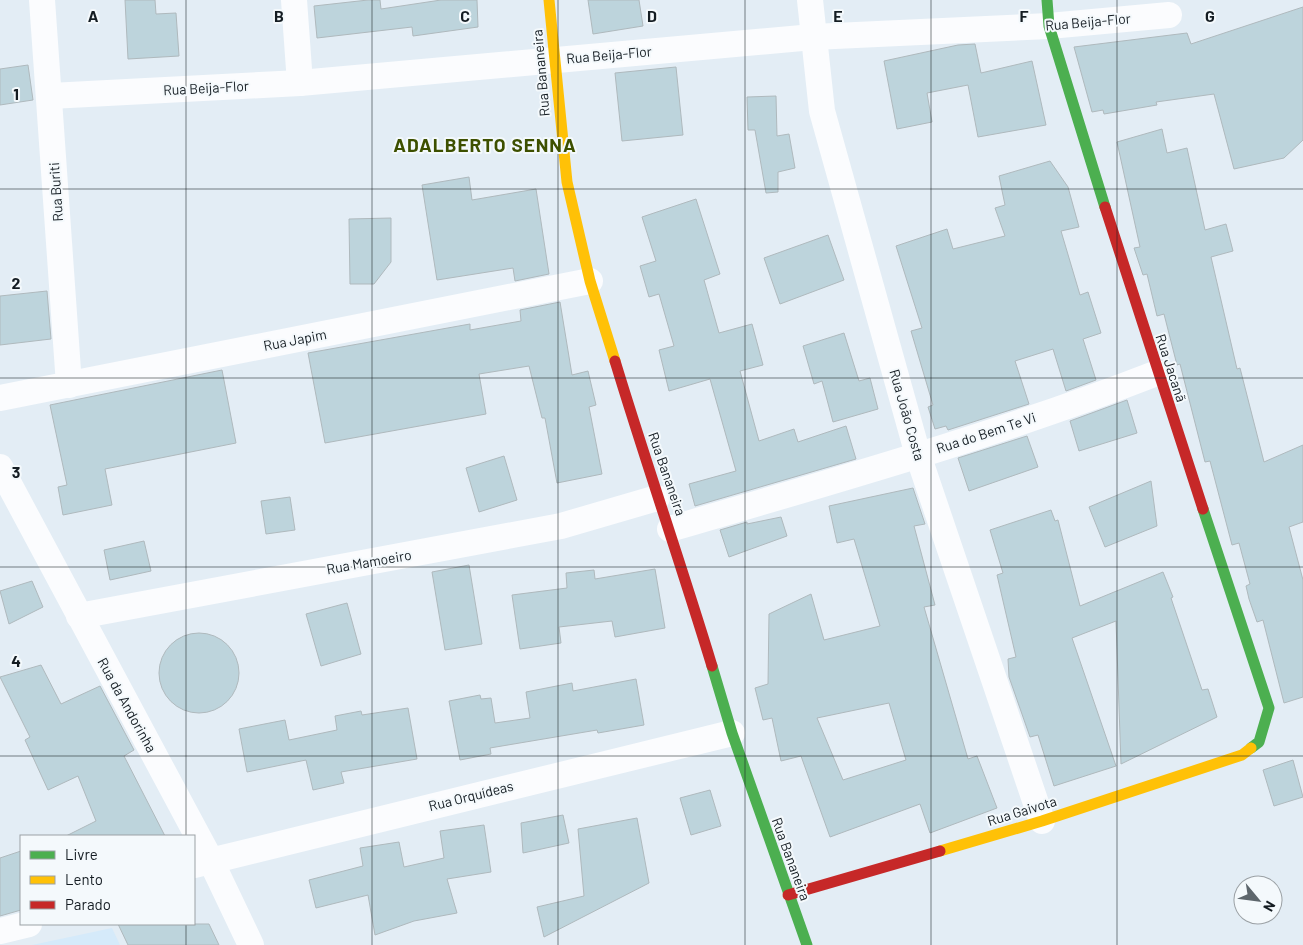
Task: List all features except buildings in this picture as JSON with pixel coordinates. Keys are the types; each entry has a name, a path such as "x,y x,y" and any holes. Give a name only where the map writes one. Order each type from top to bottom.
{"street":[{"name":"Rua Buriti","path":"42,0 69,385"},
{"path":"294,0 300,83"},
{"name":"Rua Bananeira","path":"549,0 553,60 567,182 590,281 658,498 670,529 732,733 807,945"},
{"name":"Rua João Costa","path":"810,0 822,111 918,455 1042,821"},
{"name":"Rua Jacanã","path":"1047,0 1049,26 1157,373 1269,708 1259,742"},
{"name":"Rua Beija-Flor","path":"50,96 300,83 813,37 1049,26 1169,15"},
{"name":"Rua Japim","path":"0,398 590,281"},
{"name":"Rua do Bem Te Vi","path":"670,529 918,455 1105,393 1157,373"},
{"name":"Rua da Andorinha","path":"0,467 79,616 188,835"},
{"name":"Rua Mamoeiro","path":"79,616 561,526 658,498"},
{"name":"Rua Orquídeas","path":"202,862 732,733"},
{"name":"Rua Gaivota","path":"788,895 1042,821 1242,755 1259,742"},
{"name":"Rua da Andorinha","path":"195,848 251,945"},
{"path":"0,932 25,925"}],"shaded area":[{"path":"112,928 120,945 32,945"}],"traffic: fast":[{"path":"1047,0 1049,26 1105,207"},
{"path":"1203,509 1269,708 1259,742 1251,748"},
{"path":"712,666 732,733 807,945"}],"traffic: slow":[{"path":"549,0 567,182 590,281 615,361"},
{"path":"940,851 1042,821 1242,755 1251,748"}],"traffic: jam":[{"path":"1105,207 1203,509"},
{"path":"615,361 712,666"},
{"path":"788,895 940,851"}],"district":[{"name":"ADALBERTO SENNA","path":"485,145"}]}
